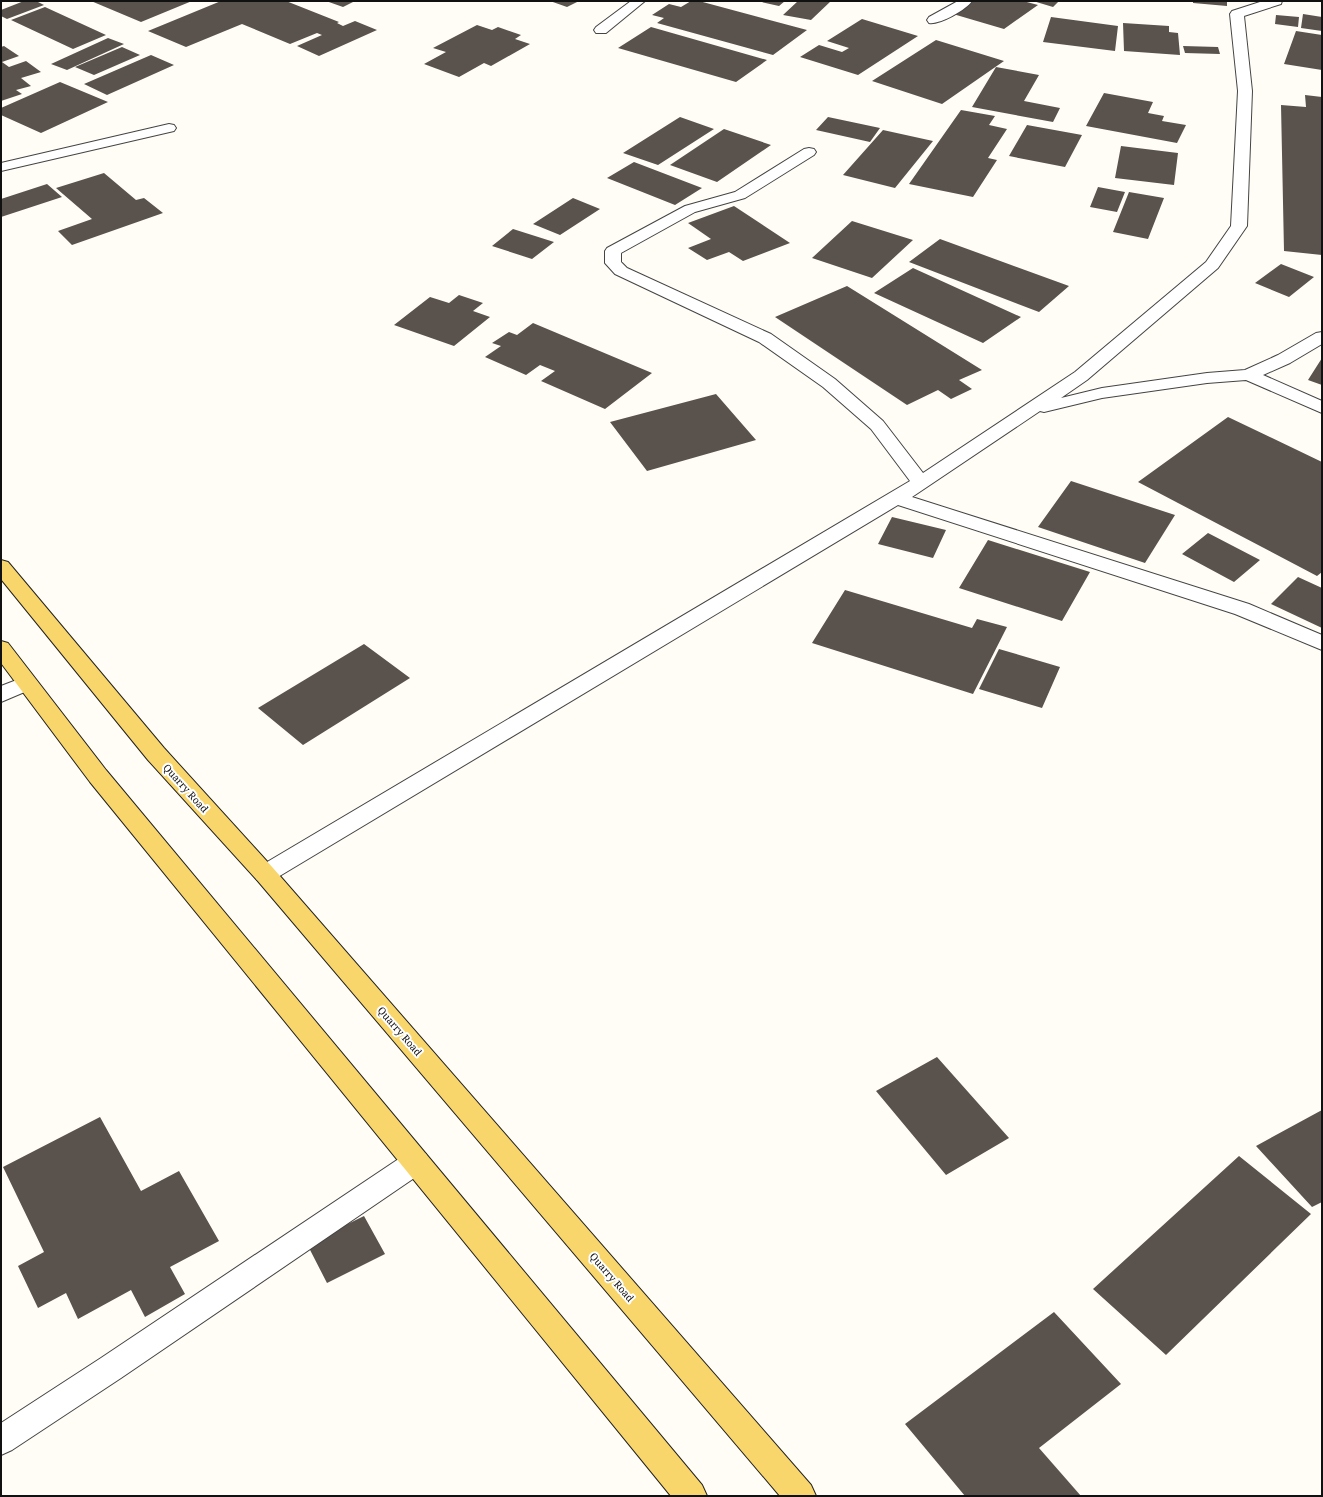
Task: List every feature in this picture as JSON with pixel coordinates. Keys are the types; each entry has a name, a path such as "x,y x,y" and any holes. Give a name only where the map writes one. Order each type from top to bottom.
{"main road":[{"name":"Quarry Road","path":"1,566 156,754 265,874 800,1496"},
{"path":"1,648 103,782 691,1496"}],"street":[{"path":"601,30 639,1"},
{"path":"934,20 966,1"},
{"path":"265,874 921,483 1081,376 1212,265 1239,226 1245,92 1237,14 1276,1"},
{"path":"1,166 169,128"},
{"path":"809,152 740,194 690,209 613,251 613,263 622,271 765,338 829,382 877,426 921,483"},
{"path":"1030,411 1102,393 1207,378 1248,375 1284,359 1322,337"},
{"path":"1248,375 1322,408"},
{"path":"897,498 1242,609 1322,643"},
{"path":"1,695 27,683"},
{"path":"1,1440 111,1368 416,1162"}],"building":[{"path":"24,1 36,1 44,5 7,19 1,16 1,10"},
{"path":"91,1 192,1 141,22"},
{"path":"221,1 286,1 339,22 337,23 343,26 355,21 377,30 319,56 297,46 322,35 317,33 290,44 242,24 186,47 148,31"},
{"path":"326,1 355,1 343,7"},
{"path":"550,1 579,1 567,7"},
{"path":"691,1 699,1 807,30 773,55 657,23 664,18 652,15 669,4 681,7"},
{"path":"757,1 785,1 779,6"},
{"path":"798,1 831,1 811,20 783,15"},
{"path":"972,1 1023,1 1038,5 1004,29 953,14"},
{"path":"1033,1 1059,1 1053,7"},
{"path":"1193,1 1227,1 1227,6 1193,3"},
{"path":"45,7 106,35 73,49 11,20"},
{"path":"1303,14 1322,17 1322,31 1301,28"},
{"path":"1276,15 1299,17 1298,27 1275,24"},
{"path":"1051,17 1118,26 1115,51 1043,42"},
{"path":"862,19 918,36 858,75 800,57 819,45 842,52 849,48 827,41"},
{"path":"1123,23 1169,26 1169,32 1178,33 1180,55 1124,51"},
{"path":"477,25 492,30 498,27 521,35 515,39 530,44 491,66 484,63 459,77 424,64 446,52 433,48"},
{"path":"651,27 767,60 736,82 618,48"},
{"path":"1296,31 1322,35 1322,70 1284,64"},
{"path":"108,38 124,44 67,70 51,64"},
{"path":"936,40 1004,61 942,104 872,81"},
{"path":"4,46 19,56 2,62 9,67 26,61 41,72 21,78 31,86 16,90 22,94 1,101 1,47"},
{"path":"1183,46 1218,47 1220,54 1185,53"},
{"path":"122,47 140,55 94,75 75,67"},
{"path":"151,55 174,65 107,95 84,84"},
{"path":"996,67 1039,75 1024,101 1060,108 1053,122 972,107"},
{"path":"60,82 108,102 41,133 1,115 1,108"},
{"path":"1104,93 1153,102 1148,113 1164,116 1162,121 1186,125 1177,143 1086,126"},
{"path":"1305,95 1322,97 1322,255 1284,251 1281,105 1306,107"},
{"path":"961,110 995,116 989,125 1007,129 988,158 997,160 973,197 909,184"},
{"path":"680,117 714,129 658,165 623,153"},
{"path":"828,117 880,128 870,142 816,130"},
{"path":"1027,125 1082,135 1065,167 1009,156"},
{"path":"724,129 771,145 717,182 670,165"},
{"path":"883,130 933,141 895,188 843,175"},
{"path":"1121,146 1178,153 1174,185 1115,178"},
{"path":"634,162 702,188 675,205 607,178"},
{"path":"104,173 136,200 144,198 163,213 72,245 58,231 92,219 56,188"},
{"path":"47,184 62,197 1,217 1,199"},
{"path":"1098,187 1125,192 1117,212 1090,207"},
{"path":"1129,192 1164,198 1148,239 1113,232"},
{"path":"573,198 600,209 560,235 533,224"},
{"path":"734,206 790,243 743,261 729,252 707,260 688,248 711,239 688,223"},
{"path":"852,221 913,240 872,278 812,258"},
{"path":"513,229 554,242 532,259 492,246"},
{"path":"940,239 1069,286 1039,312 909,262"},
{"path":"1281,264 1314,277 1289,297 1255,283"},
{"path":"913,268 1021,317 983,343 874,293"},
{"path":"847,286 982,370 959,380 972,389 951,399 938,390 907,405 775,317"},
{"path":"459,295 483,303 473,311 490,317 454,346 394,325 430,297 449,303"},
{"path":"533,323 652,373 605,409 541,381 555,371 540,365 526,375 485,357 501,346 492,343 509,332 517,335"},
{"path":"1322,358 1322,385 1308,380"},
{"path":"716,394 756,440 647,471 610,422"},
{"path":"1228,417 1322,462 1322,572 1317,576 1138,482"},
{"path":"1071,481 1175,515 1145,563 1038,527"},
{"path":"892,517 946,530 933,558 878,544"},
{"path":"1208,533 1260,560 1234,582 1182,554"},
{"path":"988,540 1090,572 1062,621 959,588"},
{"path":"1298,577 1322,588 1322,628 1271,604"},
{"path":"845,590 972,628 977,619 1007,627 973,694 812,643"},
{"path":"364,644 410,678 303,745 258,708"},
{"path":"999,649 1060,667 1042,708 979,689"},
{"path":"937,1057 1009,1138 946,1175 876,1091"},
{"path":"1322,1110 1322,1202 1312,1207 1256,1146"},
{"path":"100,1117 141,1191 179,1171 219,1241 170,1267 185,1294 145,1317 131,1290 78,1319 66,1293 38,1308 18,1266 44,1252 3,1167"},
{"path":"1239,1156 1311,1214 1166,1355 1093,1289"},
{"path":"364,1216 385,1254 327,1283 307,1244"},
{"path":"1054,1312 1121,1384 1039,1448 1081,1496 965,1496 905,1424"}]}
